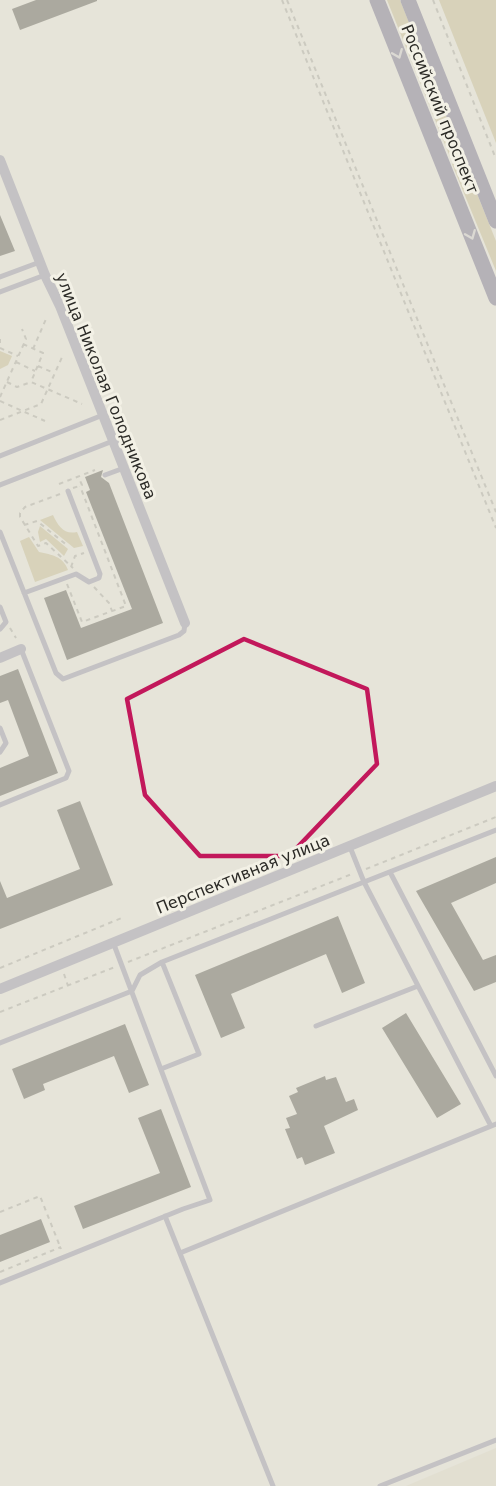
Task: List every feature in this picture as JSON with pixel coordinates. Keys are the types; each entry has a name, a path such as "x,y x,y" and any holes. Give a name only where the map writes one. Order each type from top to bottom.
{"main road":[{"name":"Российский проспект","path":"377,0 496,298"},
{"name":"Российский проспект","path":"408,0 496,221"}],"street":[{"name":"улица Николая Голодникова","path":"0,160 185,623"},
{"path":"0,658 21,650"},
{"name":"Перспективная улица","path":"0,989 496,786"}],"lane":[{"path":"0,277 40,262"},
{"path":"0,292 45,275"},
{"path":"0,456 103,415"},
{"path":"0,485 113,441"},
{"path":"105,475 124,468"},
{"path":"24,593 76,574 89,582 97,580 100,576 68,490"},
{"path":"0,532 56,673 63,679 179,635 184,631 185,623"},
{"path":"0,607 6,622 0,629"},
{"path":"0,805 66,778 69,771 21,650"},
{"path":"0,728 6,743 0,752"},
{"path":"0,1043 132,991 140,975 162,962 496,830"},
{"path":"180,1253 493,1125 364,882 350,847"},
{"path":"390,872 496,1076"},
{"path":"0,1283 210,1200 113,942"},
{"path":"161,1069 199,1054 162,962"},
{"path":"316,1026 418,986"},
{"path":"165,1216 273,1486"},
{"path":"380,1486 496,1440"}],"path":[{"path":"282,0 496,528"},
{"path":"287,0 496,512"},
{"path":"432,0 496,159"},
{"path":"33,349 46,319"},
{"path":"22,329 26,339 0,399 45,421"},
{"path":"7,382 17,387 31,381 36,371 43,353 23,345"},
{"path":"0,348 18,356"},
{"path":"0,420 41,404 63,355"},
{"path":"15,362 36,371"},
{"path":"38,366 55,374"},
{"path":"31,381 82,404"},
{"path":"59,484 95,470"},
{"path":"76,574 46,543 38,546 24,525 20,513 25,507 82,485 78,476"},
{"path":"24,525 38,521 68,546"},
{"path":"71,567 72,561 79,553 92,554"},
{"path":"89,582 109,603 112,611"},
{"path":"6,622 15,634 21,650"},
{"path":"0,1012 496,817"},
{"path":"0,968 124,917"},
{"path":"0,1212 40,1196 65,1257"},
{"path":"0,1272 61,1247"}],"highlighted area":[{"path":"244,639 367,689 377,764 289,856 200,856 145,795 127,699"}],"shaded area":[{"path":"387,0 400,0 461,153 450,157"},
{"path":"439,0 496,0 496,143"},
{"path":"463,159 496,241 496,271 452,164"},
{"path":"0,351 12,356 8,365 0,369"},
{"path":"53,515 62,529 72,533 77,532 83,546 74,548 40,520"},
{"path":"40,526 68,549 64,556 46,539 40,542 38,532"},
{"path":"29,537 39,552 60,559 68,570 35,582 20,541"},
{"path":"496,1448 496,1486 406,1486"}],"building":[{"path":"36,0 97,1 20,30 12,9"},
{"path":"0,215 15,251 0,256"},
{"path":"103,470 101,477 109,483 163,623 67,660 44,598 66,590 81,628 132,609 86,492 90,490 85,477"},
{"path":"18,669 58,773 0,796 0,768 29,756 8,700 0,703 0,676"},
{"path":"80,801 113,885 0,929 0,881 7,898 80,869 57,810"},
{"path":"496,857 496,883 451,903 483,960 496,955 496,982 474,991 416,891"},
{"path":"338,916 365,983 342,993 326,954 231,994 245,1028 221,1038 195,975"},
{"path":"406,1013 461,1104 437,1118 382,1028"},
{"path":"125,1024 149,1085 129,1093 114,1056 43,1084 45,1090 24,1099 12,1069"},
{"path":"325,1076 326,1080 336,1077 346,1102 354,1099 358,1110 324,1126 335,1153 305,1165 302,1157 297,1159 285,1129 290,1128 286,1118 297,1114 289,1096 298,1092 296,1088"},
{"path":"161,1109 191,1187 83,1229 74,1206 160,1173 138,1118"},
{"path":"41,1219 50,1242 0,1262 0,1235"}]}
